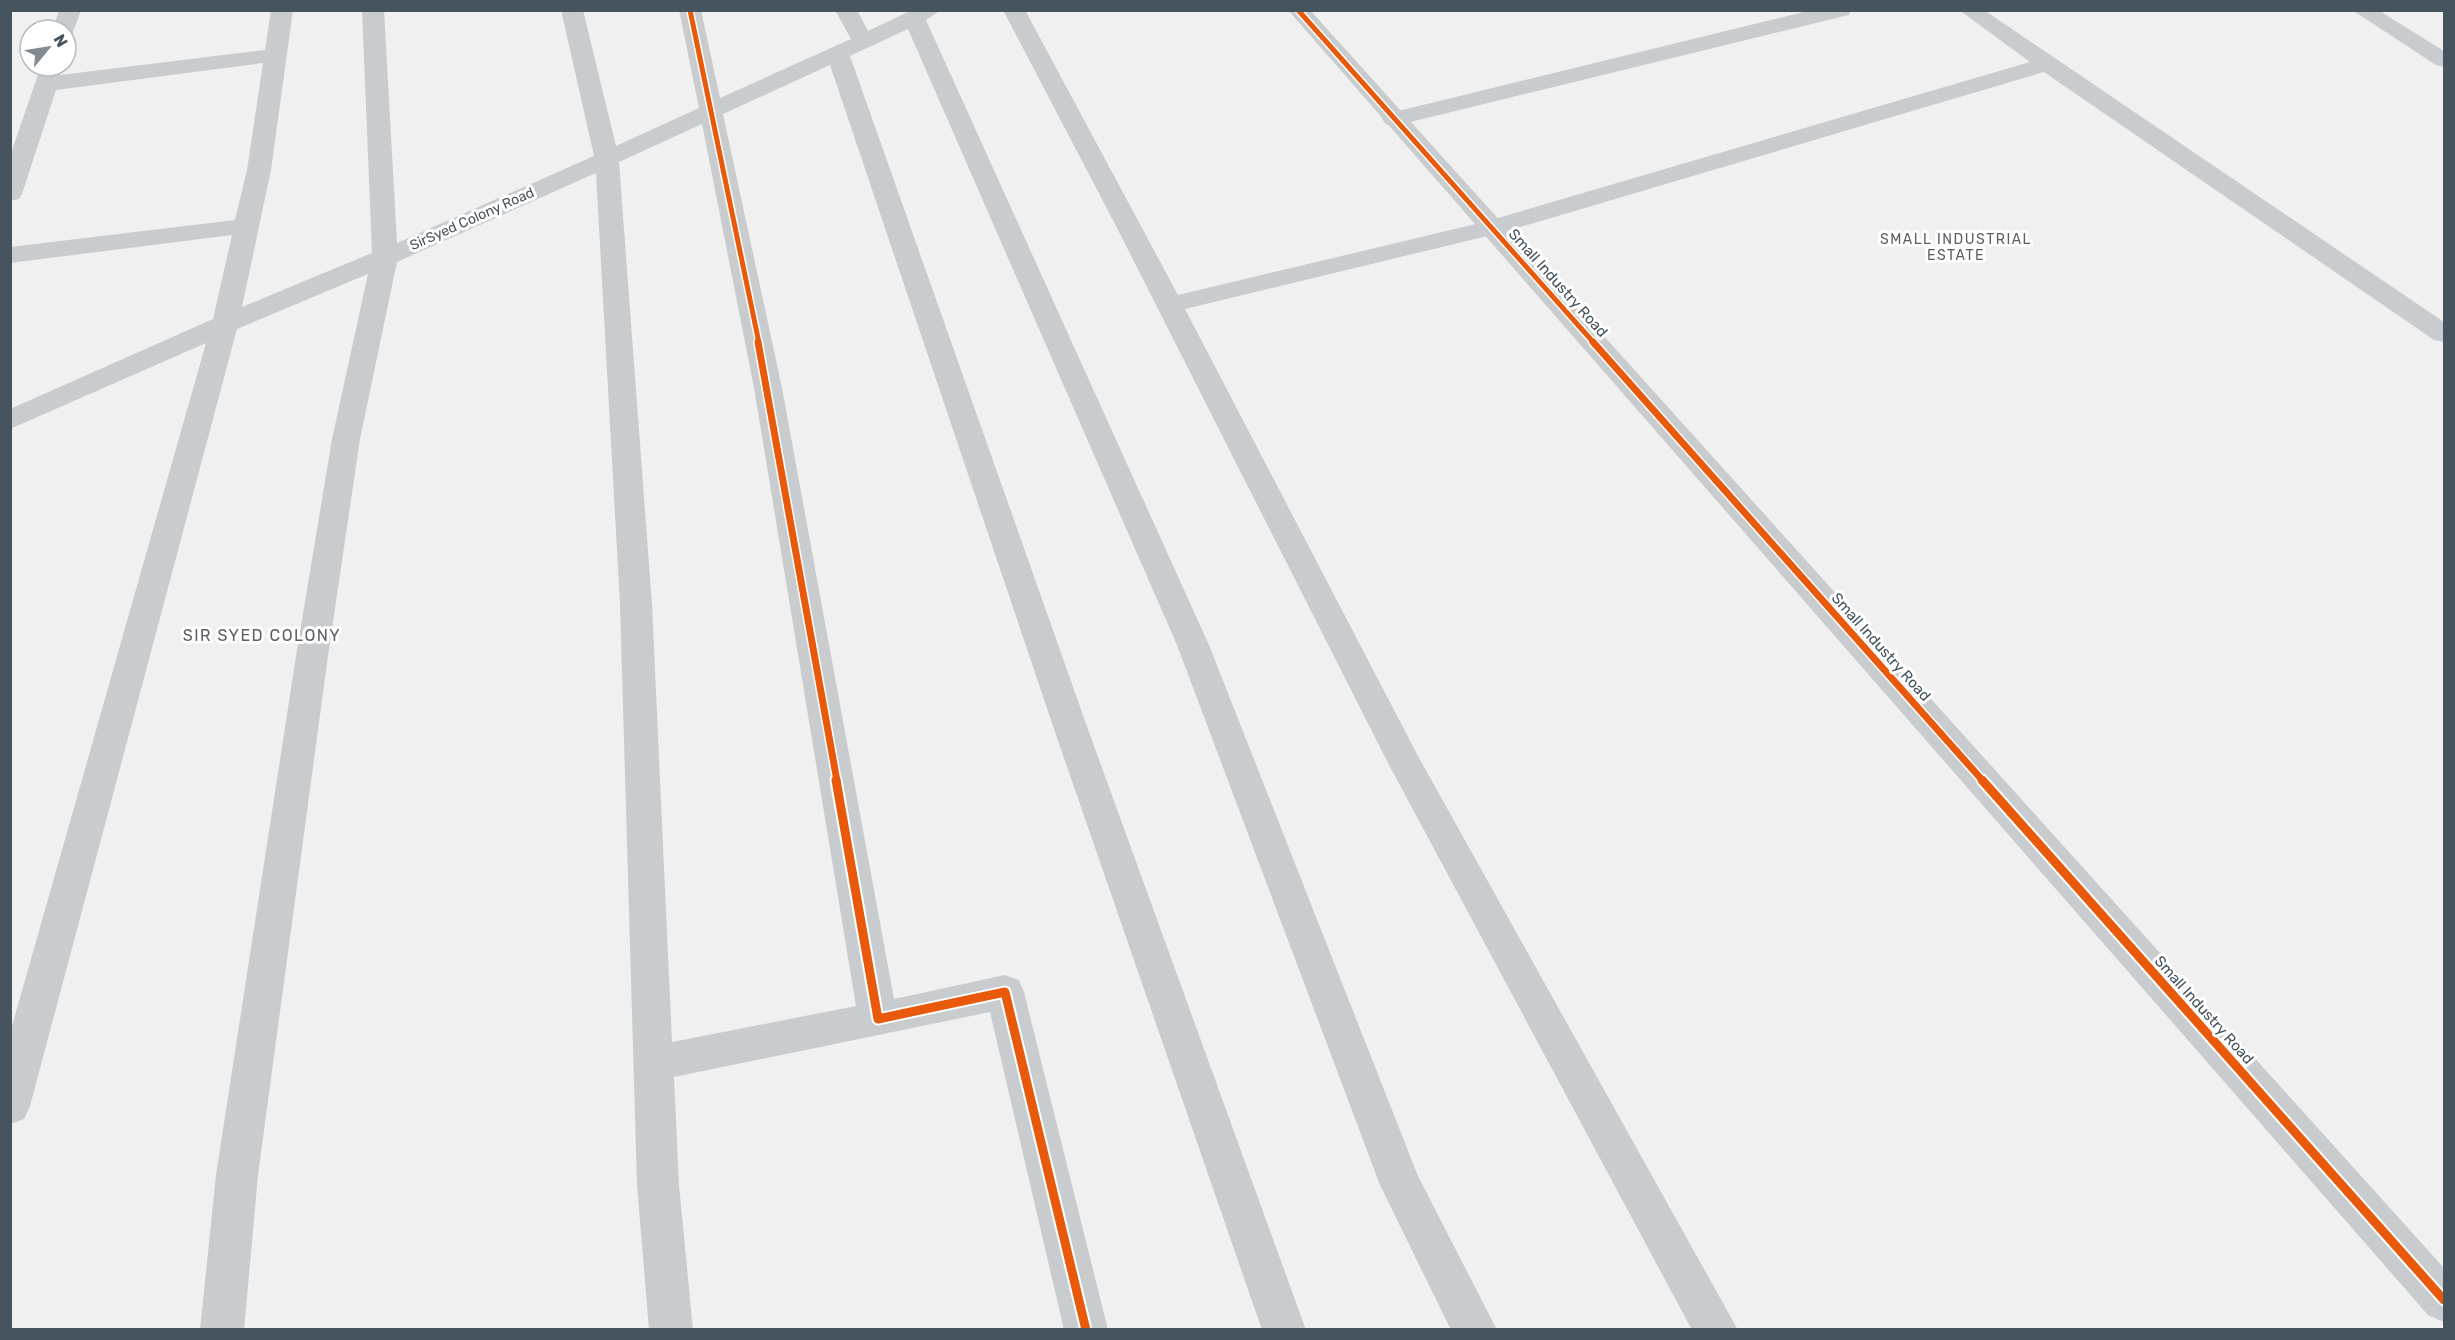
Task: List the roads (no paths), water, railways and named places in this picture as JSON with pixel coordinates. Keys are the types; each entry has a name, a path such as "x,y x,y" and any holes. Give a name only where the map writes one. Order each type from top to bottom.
{"street":[{"path":"10,1106 225,324 259,170 282,10"},
{"path":"222,1329 237,1175 312,657 346,439 385,257 373,10"},
{"path":"572,10 607,158 635,593 658,1185 671,1329"},
{"path":"690,10 768,388 878,1019"},
{"path":"846,10 851,49 1072,732 1284,1329"},
{"path":"1014,10 1405,764 1716,1329"},
{"name":"Small Industry Road","path":"1298,10 2445,1300"},
{"path":"1394,119 1841,10"},
{"path":"1969,10 2445,334"},
{"path":"2362,10 2441,54"},
{"path":"923,15 1193,645 1401,1185 1475,1329"},
{"name":"SirSyed Colony Road","path":"10,420 225,324 479,218 923,15"},
{"path":"78,72 276,55"},
{"path":"1168,305 1491,228 2046,64"},
{"path":"10,194 48,78"},
{"path":"10,255 246,226"},
{"path":"654,1063 1005,992 1086,1329"}],"district":[{"name":"SMALL INDUSTRIAL ESTATE","path":"1956,248"},
{"name":"SIR SYED COLONY","path":"262,635"}]}
